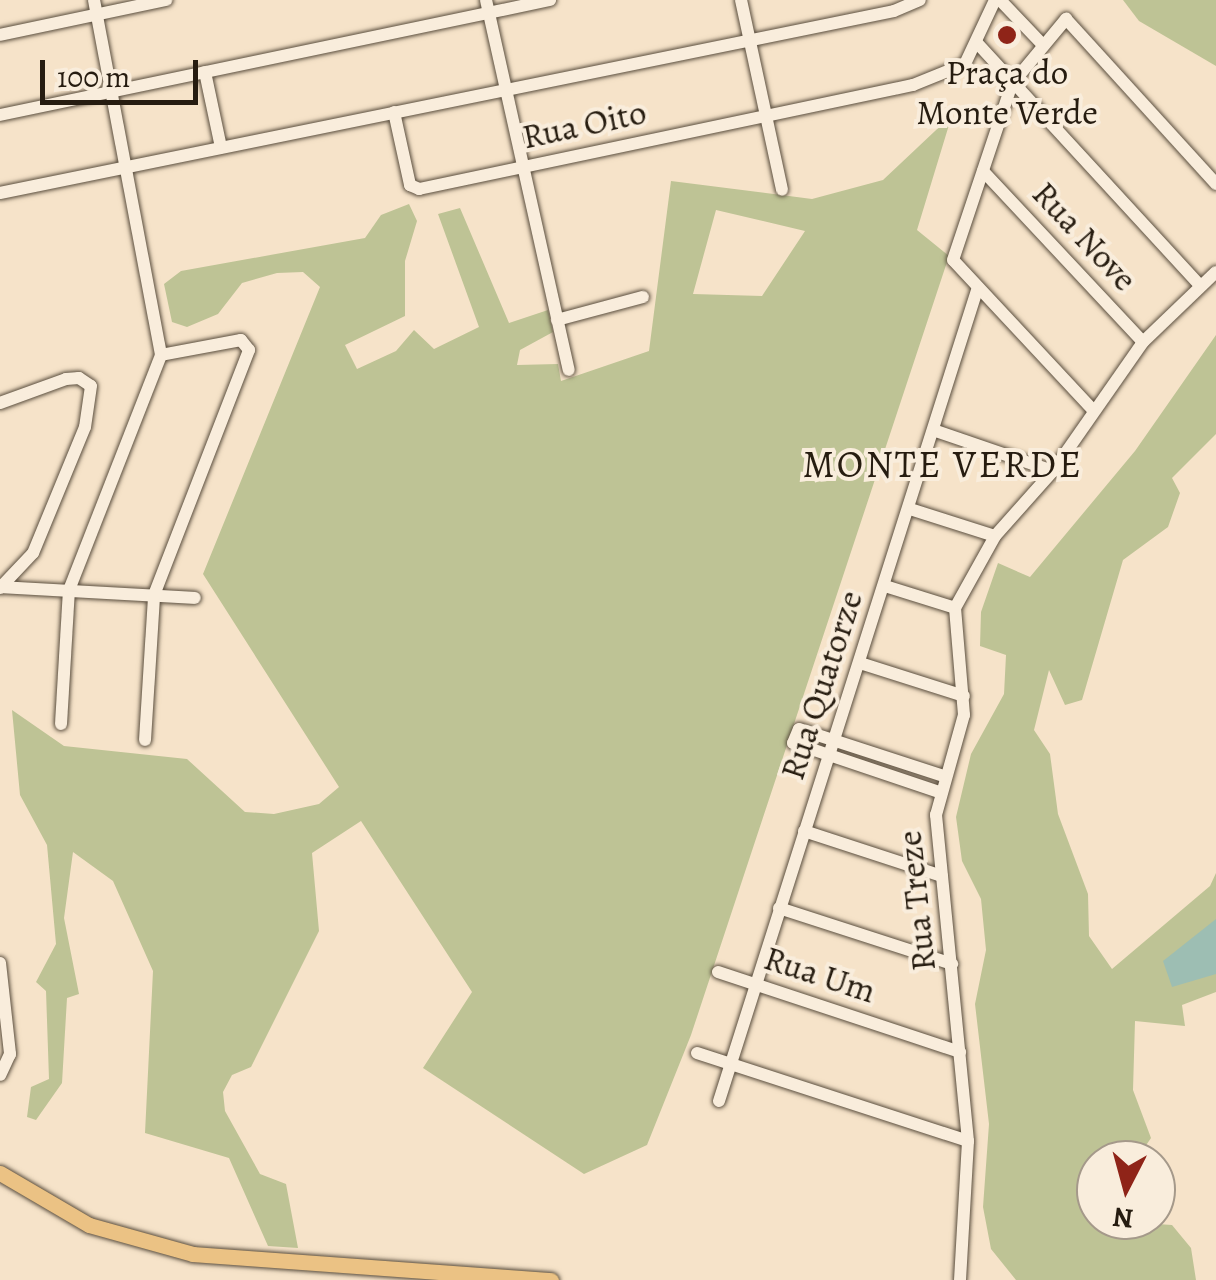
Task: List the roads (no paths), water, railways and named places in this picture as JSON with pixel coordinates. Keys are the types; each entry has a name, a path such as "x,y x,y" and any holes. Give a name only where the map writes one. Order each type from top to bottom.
{"main road":[{"path":"0,1173 89,1224 193,1254 551,1280"}],"street":[{"path":"0,35 95,7 166,0"},
{"path":"0,114 205,72 488,6 550,0"},
{"path":"742,0 782,190"},
{"path":"0,193 894,11 920,0"},
{"path":"766,118 913,85 964,64 978,44 997,0 1041,43"},
{"path":"488,6 569,370"},
{"path":"60,724 69,590 161,355 95,7"},
{"path":"1093,410 953,260 1012,84 1062,20 1216,184"},
{"path":"978,44 1199,284"},
{"path":"205,72 221,146"},
{"name":"Rua Oito","path":"394,112 414,188 766,118"},
{"name":"Rua Nove","path":"983,171 1143,342"},
{"path":"885,586 956,608 995,536 1053,471 1143,342 1199,284 1216,272"},
{"name":"Rua Quatorze","path":"719,1101 936,431 978,287"},
{"path":"557,320 643,296"},
{"path":"145,740 154,595 249,350 241,340 161,355"},
{"path":"0,403 66,379 88,381 85,427 33,553 1,587"},
{"path":"936,431 1053,471"},
{"path":"910,509 995,536"},
{"path":"1,587 195,598"},
{"name":"Rua Treze","path":"956,608 964,696 940,792 942,876 968,1141 960,1280"},
{"path":"860,663 964,696"},
{"path":"940,792 793,742 799,729 944,776"},
{"path":"804,831 942,876"},
{"path":"780,908 952,964"},
{"path":"0,963 5,1070"},
{"name":"Rua Um","path":"718,972 960,1052"},
{"path":"697,1054 968,1141"}],"water":[{"path":"1216,919 1216,974 1172,987 1163,961"}],"place":[{"name":"Praça do Monte Verde","path":"1007,35"}],"district":[{"name":"MONTE VERDE","path":"943,465"}]}
